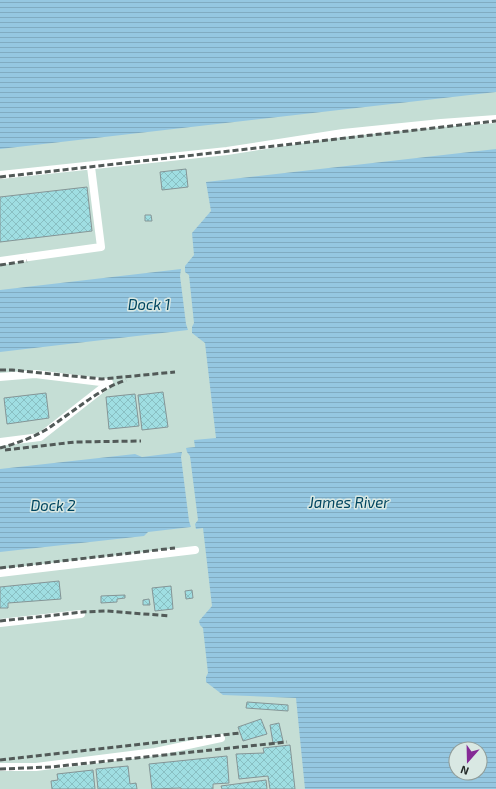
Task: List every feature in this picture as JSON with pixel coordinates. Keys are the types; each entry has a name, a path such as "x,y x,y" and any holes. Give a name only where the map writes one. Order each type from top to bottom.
{"lane":[{"path":"0,175 227,151 343,133 496,119"},
{"path":"0,261 100,247 91,166"},
{"path":"0,377 35,374 108,383 40,437 0,442"},
{"path":"0,573 195,550"},
{"path":"0,623 81,614"},
{"path":"0,768 36,767 155,752 221,738"}],"shaded area":[{"path":"0,0 496,0 496,789 0,789"}],"water":[{"path":"0,0 496,0 496,92 0,149"},
{"name":"James River","path":"496,149 496,789 305,789 296,698 223,695 206,682 208,673 203,628 199,621 212,606 203,528 196,529 195,524 198,520 190,456 186,448 195,447 194,440 216,438 205,343 192,333 194,323 189,275 185,272 185,266 194,255 192,233 211,211 206,182"},
{"name":"Dock 1","path":"181,269 180,276 188,330 0,352 0,290"},
{"name":"Dock 2","path":"182,452 181,457 191,527 148,532 144,536 0,552 0,469 135,454 142,457"}],"building":[{"path":"186,169 188,187 162,190 160,172"},
{"path":"87,187 92,231 0,242 0,197"},
{"path":"145,215 151,215 152,221 145,221"},
{"path":"163,392 168,427 142,430 138,395"},
{"path":"46,393 49,418 7,424 4,398"},
{"path":"135,394 139,426 109,429 106,397"},
{"path":"59,581 61,599 8,603 8,608 0,608 0,587"},
{"path":"171,586 173,609 155,611 152,588"},
{"path":"192,590 193,598 186,599 185,591"},
{"path":"125,595 125,598 117,599 117,602 101,603 101,596"},
{"path":"149,599 150,605 143,605 143,600"},
{"path":"247,702 288,705 288,711 246,708"},
{"path":"261,719 267,734 243,741 238,727"},
{"path":"279,723 283,741 273,743 270,725"},
{"path":"290,745 295,789 270,789 268,776 239,779 236,754 264,753 263,748"},
{"path":"227,756 229,783 213,784 213,789 152,789 149,764"},
{"path":"128,766 130,784 136,783 137,789 98,789 96,769"},
{"path":"93,770 95,789 52,789 51,781 58,780 57,774"},
{"path":"266,780 267,789 222,789 221,786"}],"railway":[{"path":"0,177 496,121"},
{"path":"0,265 27,261"},
{"path":"0,370 102,379 175,372"},
{"path":"0,448 41,433 97,394 126,380"},
{"path":"5,450 75,442 141,441"},
{"path":"0,568 175,548"},
{"path":"0,621 83,612 107,611 170,616"},
{"path":"0,760 240,733"},
{"path":"0,769 51,767 287,742"}]}
